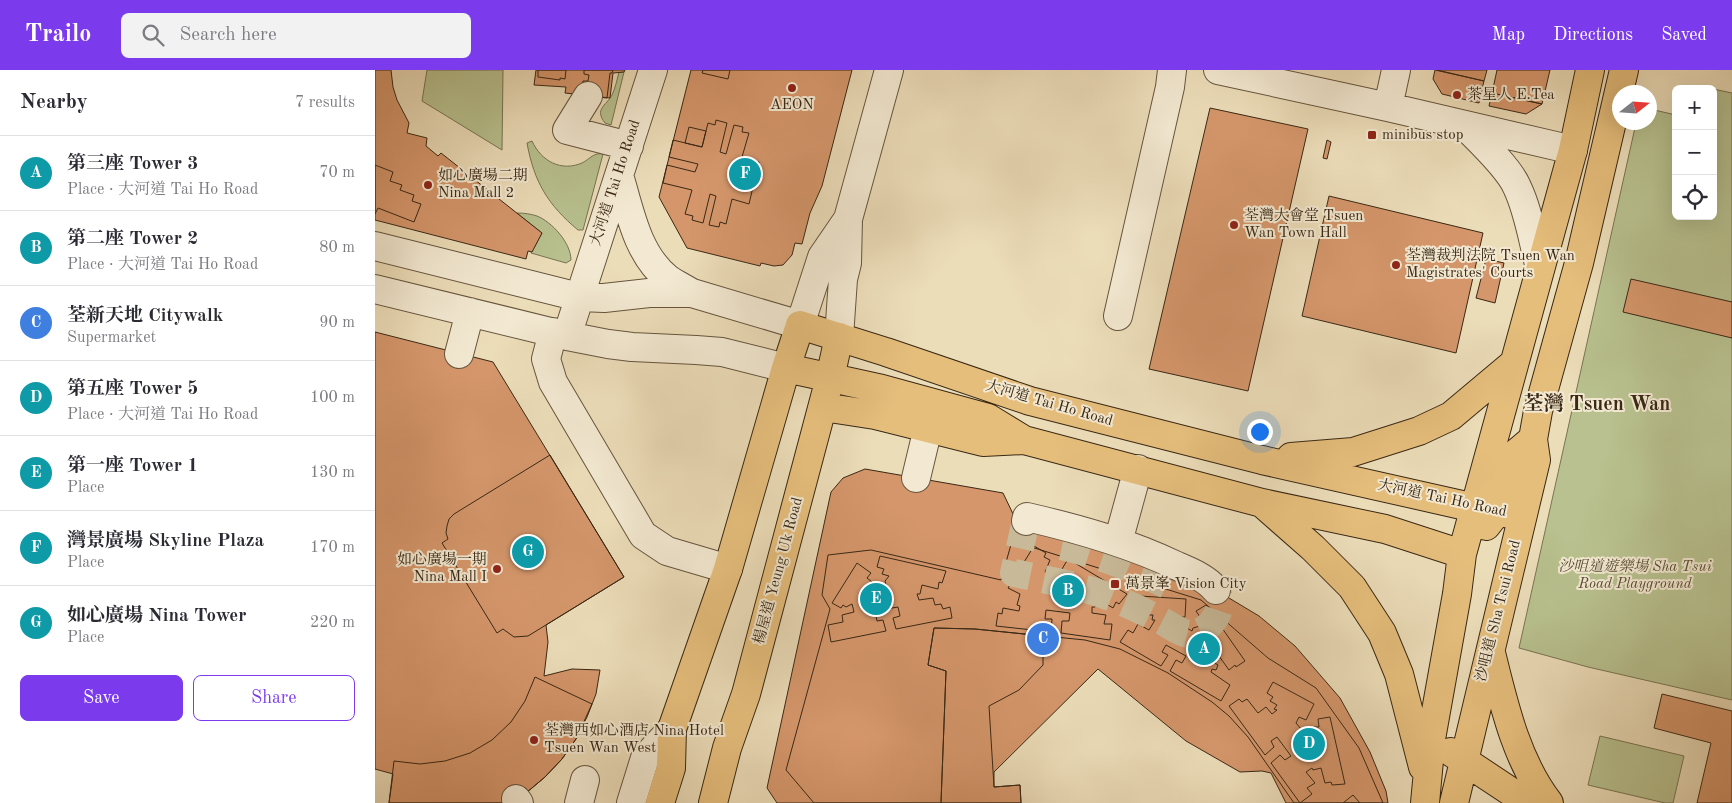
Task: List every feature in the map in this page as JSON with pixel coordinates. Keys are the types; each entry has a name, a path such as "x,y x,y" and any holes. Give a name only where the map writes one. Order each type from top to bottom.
{"main road":[{"name":"沙咀道 Sha Tsui Road","path":"1452,803 1464,761 1490,649 1498,512 1513,364 1573,150 1590,70"},
{"name":"沙咀道 Sha Tsui Road","path":"1427,794 1431,739 1457,594 1462,554 1498,512 1536,460 1533,438 1538,411 1579,263 1624,70"},
{"name":"大河道 Tai Ho Road","path":"800,325 1030,401 1262,460 1498,512"},
{"path":"660,803 671,768 672,729 728,569 800,325"},
{"name":"楊屋道 Yeung Uk Road","path":"713,803 727,748 746,694 823,407 839,337"},
{"path":"1262,460 1353,452 1419,431 1451,416 1513,364"},
{"name":"大河道 Tai Ho Road","path":"786,368 882,389 988,418 1024,440 1261,503 1385,530 1462,554"},
{"path":"823,407 875,415 983,442 1024,440"},
{"name":"大河道 Tai Ho Road","path":"1261,503 1313,548 1352,587 1383,633 1399,674 1427,794"},
{"path":"1490,649 1516,743 1541,793 1549,803"},
{"path":"1431,739 1528,803"},
{"path":"1427,794 1452,803"}],"street":[{"name":"大河道 Tai Ho Road","path":"560,334 579,297 653,70"},
{"path":"839,337 843,279 847,262 848,219 889,70"},
{"path":"1118,316 1170,87 1172,70"},
{"path":"1218,70 1573,150"},
{"path":"1388,107 1396,70"},
{"path":"588,96 567,130 629,146"},
{"path":"1465,126 1498,161 1517,186 1540,268"},
{"path":"619,175 635,230 649,259 669,280 691,293"},
{"path":"800,325 822,257 848,219"},
{"name":"大河道 Tai Ho Road","path":"375,246 579,297 603,298 649,293 691,293 800,325"},
{"name":"大河道 Tai Ho Road","path":"375,289 560,334 631,347 722,352 786,368"},
{"path":"459,354 470,312"},
{"path":"560,334 546,359 553,382 643,535 667,551 728,569"},
{"path":"917,478 929,428"},
{"path":"1118,542 1138,469"},
{"path":"1026,521 1027,517 1066,530 1118,542 1179,571 1202,578 1216,590"},
{"path":"631,803 645,758 672,729"}],"green space":[{"path":"427,70 503,70 502,150 422,101"},
{"path":"619,72 624,72 611,125 605,123 601,111 612,95"},
{"name":"沙咀道遊樂場 Sha Tsui Road Playground","path":"1717,90 1732,93 1732,700 1588,667 1519,648 1634,130 1657,130 1657,111 1672,114 1672,220 1717,220"},
{"path":"532,141 546,159 559,165 567,166 582,163 595,155 603,154 583,230 578,230 567,221 544,192 530,157 527,143"},
{"path":"517,213 537,216 549,223 564,240 571,260 566,263 531,253 542,233"},
{"path":"1600,736 1684,756 1673,803 1665,803 1588,785"}],"building":[{"name":"如心廣場二期 Nina Mall 2","path":"375,70 391,70 397,100 409,123 407,133 427,138 426,146 438,156 441,153 542,233 532,252 528,251 526,259 375,220"},
{"path":"536,70 625,70 624,72 613,73 610,98 565,93 566,87 534,85"},
{"path":"538,70 566,70 565,79 538,77"},
{"path":"584,70 613,70 610,73 607,98 588,96 582,90 583,81 588,81 589,75 584,74"},
{"path":"691,70 852,70 822,186 810,213 802,244 795,243 792,255 783,265 774,266 761,263 760,266 687,248 659,197"},
{"path":"703,70 730,70 728,79 702,73"},
{"path":"1435,70 1484,81 1479,103 1442,94 1433,79"},
{"path":"1437,70 1487,70 1484,81"},
{"path":"1497,70 1550,70 1542,104 1492,93"},
{"path":"1492,93 1542,104 1526,114 1489,106"},
{"name":"荃灣大會堂 Tsuen Wan Town Hall","path":"1210,108 1308,129 1248,391 1149,369"},
{"path":"716,120 727,123 720,152 726,154 734,125 743,127 742,132 749,133 742,157 759,162 755,179 738,175 736,183 753,187 749,204 732,199 726,224 720,222 719,227 709,225 716,196 710,194 703,223 692,220 693,216 685,214 692,190 663,183 667,165 695,172 698,164 669,157 673,140 702,147 708,123 715,125"},
{"path":"689,127 706,131 702,147 685,143"},
{"path":"1327,140 1331,142 1327,159 1323,158"},
{"path":"375,165 393,172 390,181 402,185 400,190 414,195 412,201 421,204 414,222 378,208 375,214"},
{"path":"1329,196 1483,233 1456,353 1302,316"},
{"path":"1486,259 1504,263 1495,303 1476,298"},
{"path":"1631,279 1732,302 1732,338 1623,312"},
{"name":"如心廣場一期 Nina Mall I","path":"375,332 493,362 624,577 546,625 548,642 544,676 572,669 600,670 596,694 576,739 562,759 545,777 526,793 510,803 389,803 393,774 375,769"},
{"path":"550,455 624,577 528,636 514,637 503,629 497,633 442,543 448,539 446,533 449,519 454,514"},
{"path":"865,469 1003,493 1015,518 1219,592 1259,616 1295,646 1340,698 1370,752 1386,791 1388,803 1286,803 1271,773 1262,771 1240,772 1186,741 1098,669 994,772 994,787 1020,785 1021,803 777,803 767,788 831,492 843,478"},
{"path":"1012,541 1201,600 1268,658 1316,688 1359,748 1383,803 1294,803 1248,737 1229,716 1212,702 1168,673 1120,649 1085,640 975,629 934,628 928,665 946,671 941,803 814,803 786,770 830,609 822,595 828,555 871,550 1001,580"},
{"path":"1034,546 1046,553 1044,557 1050,560 1045,572 1053,577 1048,586 1065,589 1065,585 1071,581 1065,577 1068,573 1062,569 1068,559 1127,594 1119,604 1116,602 1113,608 1100,600 1095,607 1092,607 1092,613 1106,615 1104,624 1112,624 1110,640 1061,633 1062,621 1069,621 1070,613 1046,610 1045,619 1052,619 1051,632 996,626 998,613 1002,614 1003,608 1019,611 1020,606 1017,605 1020,594 1008,588"},
{"path":"880,556 946,571 942,583 939,582 938,589 922,585 920,594 917,594 919,600 933,598 935,605 941,604 943,609 950,607 952,618 896,629 893,618 900,616 898,607 875,611 877,621 883,620 886,631 831,642 828,625 843,622 842,615 854,612 852,604 846,607 843,605 841,608 832,603 857,563 871,573 867,578 872,582 874,588 886,585 885,581 889,576 882,574 884,569 877,567"},
{"path":"1140,596 1186,599 1185,617 1178,617 1178,623 1192,631 1193,628 1200,626 1196,620 1200,617 1196,611 1206,605 1245,661 1229,670 1219,656 1211,661 1218,665 1216,670 1212,669 1211,672 1230,685 1221,701 1170,671 1176,660 1182,663 1186,656 1166,645 1162,652 1168,655 1161,666 1120,642 1128,630 1133,633 1138,624 1149,630 1155,620 1152,620 1153,615 1145,615 1145,609 1139,609"},
{"path":"934,628 975,629 1043,636 1043,665 1019,690 989,706 994,787 1020,785 1021,803 941,803 946,671 928,665"},
{"name":"荃灣西如心酒店 Nina Hotel Tsuen Wan West","path":"535,677 592,704 576,739 562,759 545,777 526,793 510,803 389,803 394,761 420,764 445,761 470,753 492,740 511,722 525,701"},
{"path":"1273,682 1314,704 1306,720 1299,717 1296,723 1306,735 1308,733 1316,734 1314,727 1319,727 1318,719 1330,717 1345,784 1332,785 1331,782 1325,783 1321,768 1313,770 1312,768 1306,772 1315,783 1307,788 1312,794 1300,803 1271,763 1280,755 1285,760 1291,756 1277,737 1271,741 1274,747 1265,755 1229,706 1239,699 1242,702 1247,699 1258,713 1266,707 1272,714 1277,710 1274,709 1277,705 1270,701 1273,697 1267,693"},
{"path":"1662,694 1732,711 1732,803 1697,803 1711,743 1654,728"},
{"path":"1353,795 1360,803 1343,803"}],"tunnel":[{"path":"1026,521 1014,573 1062,583 1110,597 1130,605 1179,631 1189,634 1200,632 1214,620 1220,604 1216,590"},
{"path":"1062,546 1119,564 1173,588"}],"place":[{"name":"AEON","path":"792,88"},
{"name":"茶星人 E.Tea","path":"1457,95"},
{"name":"minibus stop","path":"1372,135"},
{"name":"灣景廣場 Skyline Plaza","path":"745,174"},
{"name":"如心廣場二期 Nina Mall 2","path":"428,185"},
{"name":"荃灣大會堂 Tsuen Wan Town Hall","path":"1234,225"},
{"name":"荃灣裁判法院 Tsuen Wan Magistrates' Courts","path":"1396,265"},
{"name":"如心廣場 Nina Tower","path":"528,552"},
{"name":"如心廣場一期 Nina Mall I","path":"497,569"},
{"name":"萬景峯 Vision City","path":"1115,584"},
{"name":"第二座 Tower 2","path":"1068,591"},
{"name":"第一座 Tower 1","path":"876,599"},
{"name":"荃新天地 Citywalk","path":"1043,639"},
{"name":"第三座 Tower 3","path":"1204,649"},
{"name":"荃灣西如心酒店 Nina Hotel Tsuen Wan West","path":"534,740"},
{"name":"第五座 Tower 5","path":"1309,744"}],"district":[{"name":"荃灣 Tsuen Wan","path":"1597,405"}]}
